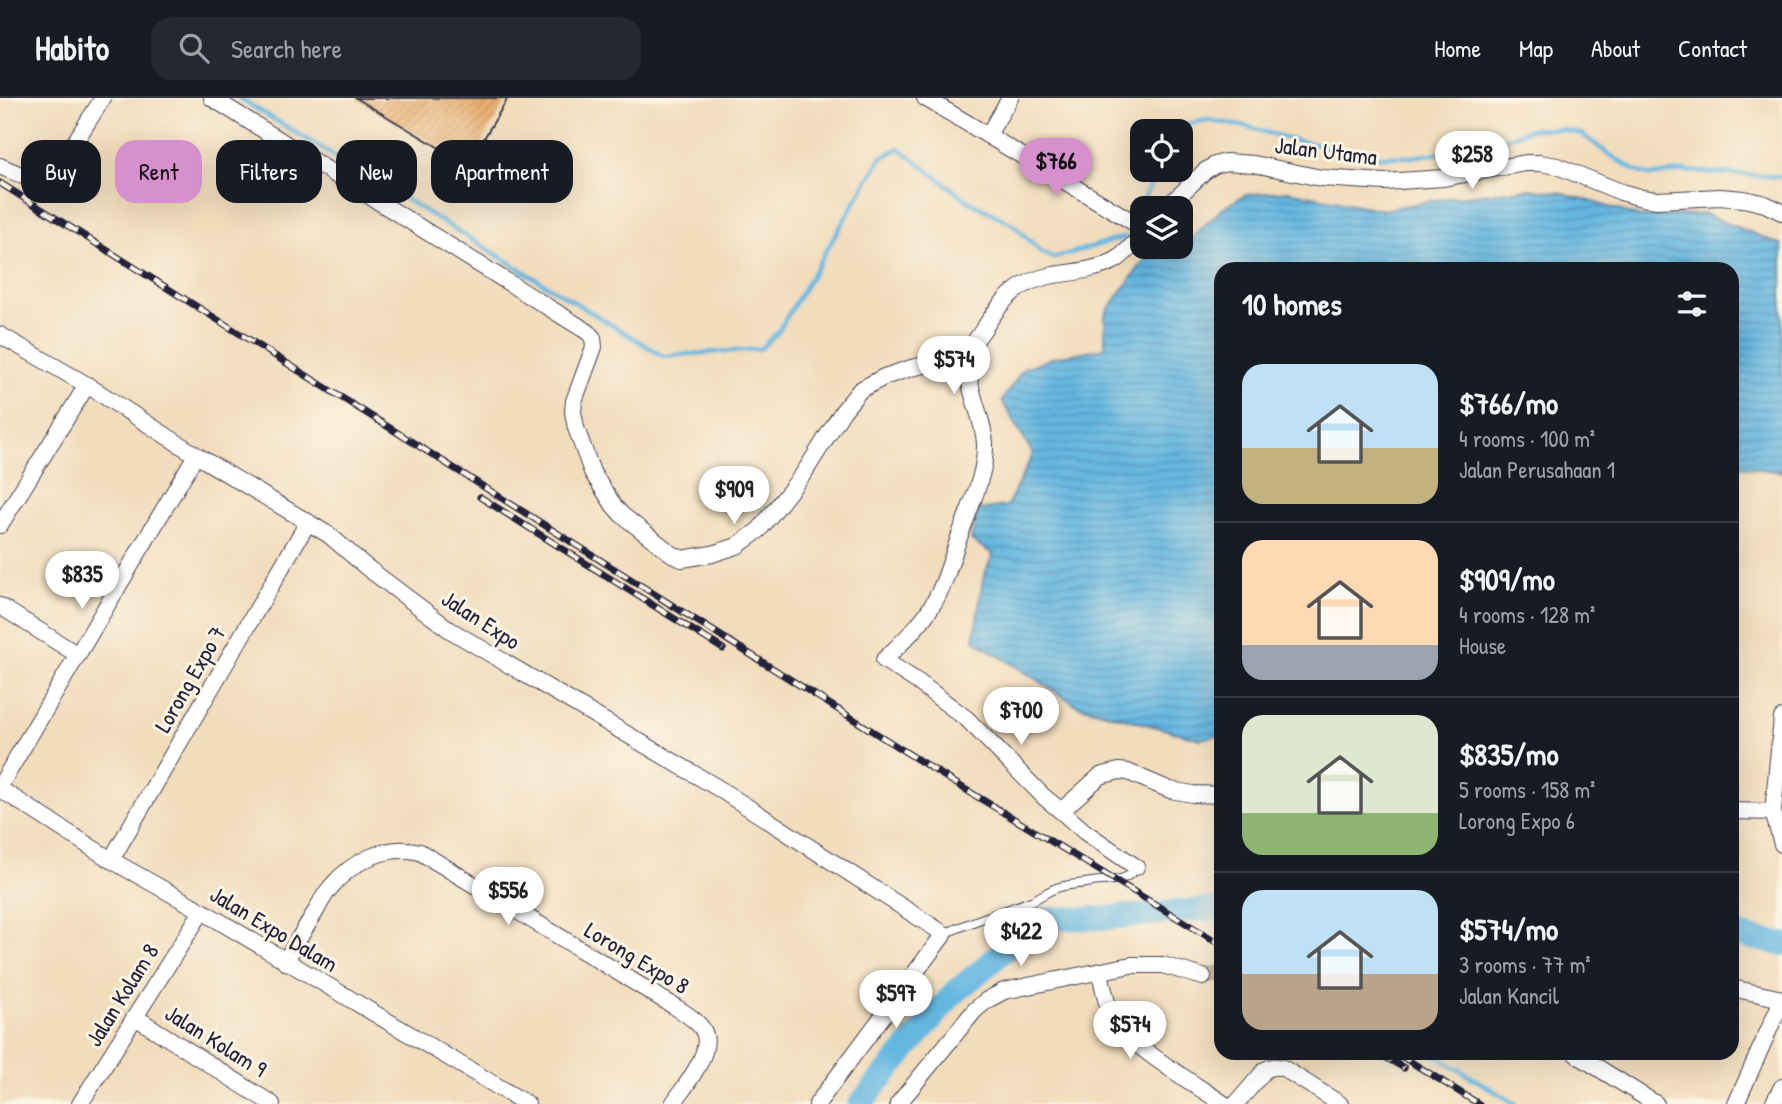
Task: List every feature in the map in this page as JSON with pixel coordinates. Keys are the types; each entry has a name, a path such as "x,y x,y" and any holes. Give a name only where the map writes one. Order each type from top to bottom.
{"street":[{"path":"0,166 38,180 55,173 103,98"},
{"path":"212,98 588,332 593,338 594,347 574,401 573,412 592,472 622,515 682,559 737,546 759,530 804,473 843,411 860,390 902,371 970,355"},
{"path":"925,98 1130,220"},
{"path":"988,135 1010,98"},
{"name":"Jalan Utama","path":"1179,196 1205,171 1226,162 1254,164 1321,178 1385,182 1443,178 1533,163 1557,166 1642,198 1744,199 1782,212"},
{"path":"1130,248 1102,266 1034,279 1012,292 973,344 969,379 984,431 985,445 979,485 959,535 949,570 932,606 884,660 967,719 1060,811 1136,867"},
{"name":"Jalan Expo","path":"0,335 87,385 329,535 365,566 450,630 718,788 944,934"},
{"path":"0,525 87,385"},
{"path":"0,788 196,455"},
{"name":"Lorong Expo 7","path":"111,860 308,522"},
{"path":"0,606 78,655"},
{"path":"1782,718 1773,812 1782,844"},
{"path":"1060,811 1100,776 1119,771 1128,772 1170,790 1214,795"},
{"name":"Jalan Expo Dalam","path":"0,788 111,860 527,1104"},
{"path":"1739,811 1773,812"},
{"name":"Lorong Expo 8","path":"285,962 329,889 350,869 388,850 411,849 420,852 695,1020 706,1038 706,1049 673,1104"},
{"name":"Jalan Kolam 8","path":"80,1104 202,911"},
{"path":"817,1104 944,934"},
{"path":"898,1104 967,1020 987,1000 1004,991 1131,965 1154,964 1203,976"},
{"path":"1100,971 1107,1003 1114,1020 1124,1033 1224,1104"},
{"path":"1736,1104 1782,1000 1739,990"},
{"name":"Jalan Kolam 9","path":"135,1017 272,1104"},
{"path":"1586,1060 1656,1104"},
{"path":"1236,1104 1265,1070 1277,1066 1340,1104"},
{"path":"1773,1104 1782,1087"}],"lane":[{"path":"944,934 1033,900 1058,887 1095,881 1116,881 1133,873 1136,867"}],"water":[{"path":"1527,189 1564,193 1641,217 1704,214 1782,245 1782,472 1739,466 1739,262 1214,262 1214,736 1200,739 1077,705 974,640 983,579 993,554 971,540 978,510 1007,506 1033,454 1002,401 1024,368 1055,357 1105,348 1105,314 1145,259 1193,259 1193,237 1222,209 1245,195 1288,191 1383,210 1447,198"}],"building":[{"path":"356,98 508,98 483,140 431,140 431,143"}],"waterway":[{"path":"239,98 663,356 760,349 778,332 881,158 899,148 968,201 1013,224 1041,252 1054,258 1125,237"},
{"path":"1193,123 1207,120 1248,127 1289,139 1371,156 1411,157 1459,150 1508,138 1530,129 1561,129 1582,134 1634,170 1651,176 1682,171 1782,177"},
{"path":"1145,196 1151,182"},
{"path":"860,1104 952,995 1042,919 1106,918 1214,909"},
{"path":"1739,935 1782,944"},
{"path":"1443,1060 1516,1104"}],"tunnel":[{"path":"1203,977 1214,975"}],"railway":[{"path":"0,183 963,788 1214,940"},
{"path":"480,497 723,649"},
{"path":"1390,1060 1404,1068"},
{"path":"1408,1060 1479,1104"}]}
